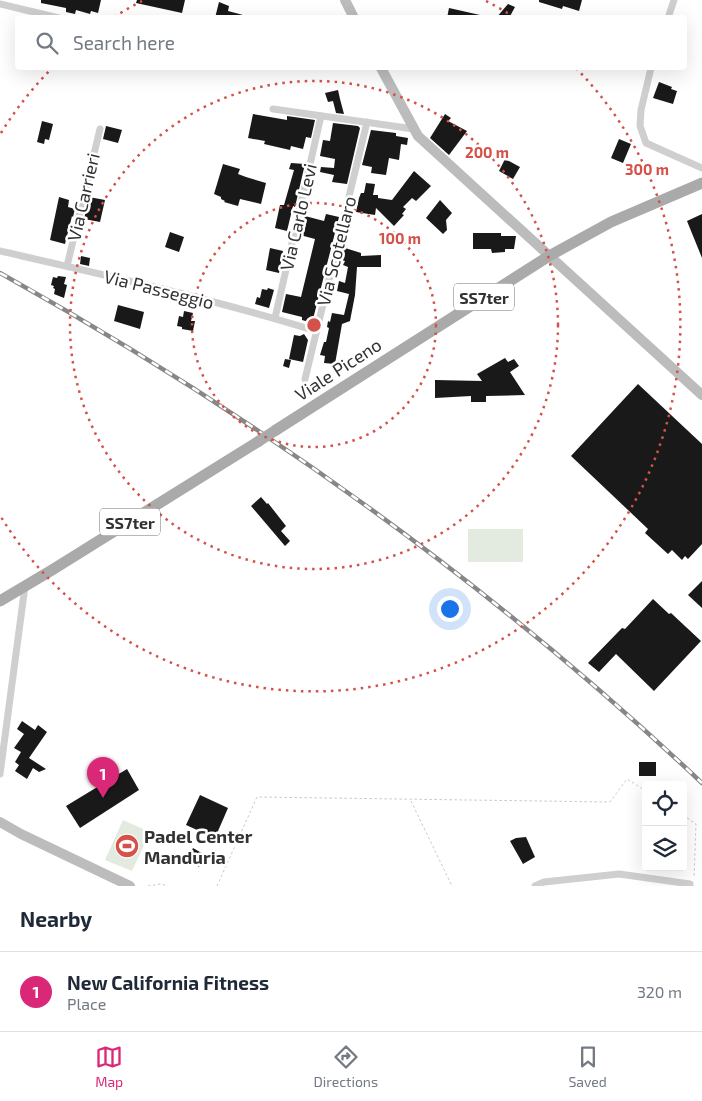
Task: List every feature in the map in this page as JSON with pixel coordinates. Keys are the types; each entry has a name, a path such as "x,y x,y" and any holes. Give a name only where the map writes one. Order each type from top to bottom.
{"main road":[{"name":"Viale Piceno","path":"1,599 259,441 549,256 611,222 702,183"}],"street":[{"path":"345,0 352,15"},
{"path":"669,15 674,0"},
{"path":"0,4 46,15"},
{"path":"382,70 418,136 702,395"},
{"path":"651,70 641,110 640,126 646,143 702,168"},
{"path":"272,109 414,129"},
{"name":"Via Carlo Levi","path":"275,318 321,116"},
{"name":"Via Scotellaro","path":"305,379 367,122"},
{"name":"Via Carrieri","path":"67,266 100,128"},
{"name":"Via Passeggio","path":"0,251 275,318 316,331"},
{"path":"0,774 25,586"},
{"path":"0,822 130,886"},
{"path":"534,886 544,882 619,874 690,884 692,886"}],"path":[{"path":"217,886 257,797 610,802 627,779 642,788"},
{"path":"410,800 452,886"},
{"path":"687,818 696,824 692,886"},
{"path":"148,886 161,884 168,886"}],"shaded area":[{"path":"468,529 523,529 523,562 468,562"},
{"name":"Padel Center Manduria","path":"123,820 150,832 132,871 105,860"}],"building":[{"path":"41,0 101,0 98,13 91,11 90,14 76,10 75,14 66,12 66,8 41,3"},
{"path":"137,0 185,0 182,13 136,3"},
{"path":"539,0 582,0 579,11 563,6 562,9 539,2"},
{"path":"219,2 229,6 228,11 243,15 216,15"},
{"path":"508,4 515,7 511,15 499,15"},
{"path":"449,8 480,15 448,15"},
{"path":"659,82 677,91 673,104 653,98"},
{"path":"338,90 344,114 336,113 333,101 328,102 325,93"},
{"path":"253,114 287,120 287,116 315,120 311,138 306,137 303,149 291,146 290,150 264,144 265,141 248,138"},
{"path":"445,114 451,118 448,121 467,131 449,155 430,138"},
{"path":"42,121 53,124 49,140 45,139 44,144 37,142"},
{"path":"333,123 358,126 360,128 347,184 332,182 334,175 320,172 321,167 334,168 335,159 320,156 323,140 330,141"},
{"path":"106,126 122,130 118,143 103,139"},
{"path":"371,130 396,133 396,136 408,138 407,145 401,144 399,160 389,158 386,175 371,173 372,167 362,165"},
{"path":"619,139 631,144 623,163 611,158"},
{"path":"505,159 520,167 513,179 499,171"},
{"path":"291,163 305,164 287,231 275,228 280,205 284,205 294,170 289,169"},
{"path":"223,164 240,169 238,174 266,183 261,204 240,199 238,206 224,202 221,197 214,194"},
{"path":"414,171 431,186 416,201 412,198 403,207 406,209 402,214 404,215 394,226 376,208 375,215 356,212 359,198 361,193 364,193 366,183 375,184 373,195 378,195 378,198 392,200"},
{"path":"59,197 69,200 68,207 75,209 65,244 50,240"},
{"path":"89,197 105,200 100,222 84,219"},
{"path":"440,200 452,213 446,220 447,230 443,234 426,218"},
{"path":"326,214 339,217 312,323 302,320 302,317 282,312 286,294 301,297 315,239 300,235 305,216 324,221"},
{"path":"702,214 702,258 687,221"},
{"path":"170,232 184,237 179,252 165,247"},
{"path":"473,233 501,233 501,236 516,236 514,249 505,249 505,252 492,253 491,249 473,249"},
{"path":"342,247 361,253 361,256 381,255 381,267 357,267 355,295 350,321 342,324 335,364 324,363 325,356 320,355 324,342 326,342 329,328 327,327 328,321 330,322 332,313 344,315 349,294 337,291 339,281 345,283 348,267 343,265 345,261 339,259"},
{"path":"270,248 283,251 279,273 266,270"},
{"path":"81,256 90,258 89,266 80,264"},
{"path":"58,276 66,277 64,284 67,285 64,298 54,294 54,286 51,285 53,277 57,278"},
{"path":"268,288 274,290 269,308 255,304 257,297 260,298 262,289 267,290"},
{"path":"118,305 144,312 140,329 114,321"},
{"path":"184,311 193,313 191,321 195,321 193,331 177,326 179,316 183,317"},
{"path":"304,334 308,340 303,362 289,359 294,335 300,336"},
{"path":"505,358 508,362 514,359 519,366 510,372 525,395 486,396 486,402 471,402 471,396 435,398 435,380 482,381 477,374"},
{"path":"285,359 291,360 289,368 283,366"},
{"path":"638,384 702,444 702,544 688,559 685,556 682,560 672,550 668,554 645,533 648,529 571,456"},
{"path":"261,497 286,526 281,531 290,541 285,546 251,506"},
{"path":"702,581 702,608 688,595"},
{"path":"653,599 701,641 654,691 616,654 599,672 588,663 622,628 625,629"},
{"path":"22,721 35,730 38,725 47,732 29,758 46,769 39,772 33,768 27,779 15,771 19,765 15,762 21,752 14,748 24,734 17,729"},
{"path":"639,762 656,762 656,776 639,776"},
{"path":"127,769 139,790 80,828 66,806"},
{"path":"200,795 228,808 215,838 186,825"},
{"path":"526,837 535,857 523,864 510,841"},
{"path":"193,848 205,855 199,867 188,860"}],"railway":[{"path":"0,273 94,327 187,384 367,506 454,571 539,639 622,710 702,783"}],"place":[{"name":"New California Fitness","path":"103,798"},
{"name":"Padel Center Manduria","path":"127,846"}]}
